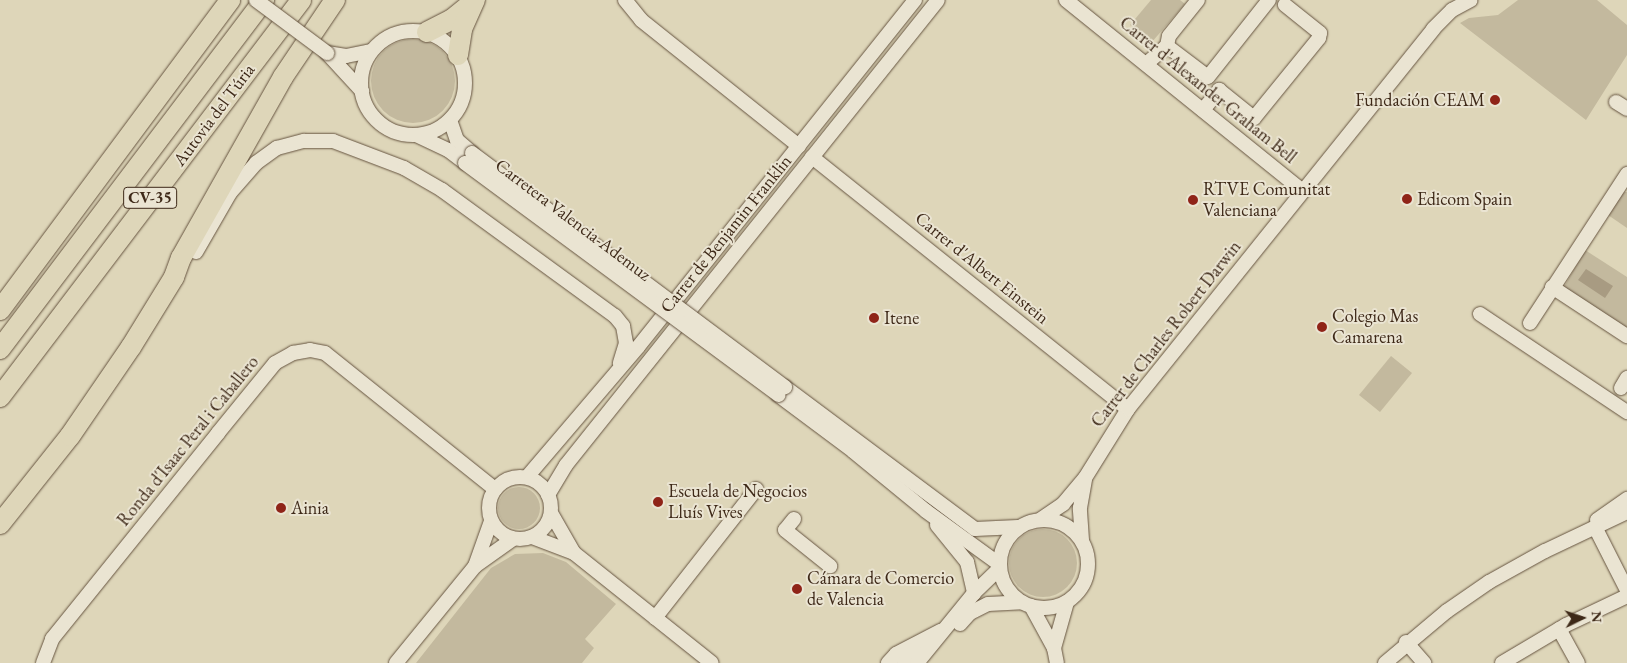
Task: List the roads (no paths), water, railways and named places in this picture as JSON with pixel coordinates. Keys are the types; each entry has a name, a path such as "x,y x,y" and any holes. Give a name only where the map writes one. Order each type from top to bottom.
{"highway":[{"path":"0,310 230,0"},
{"name":"Autovia del Túria","path":"0,349 264,0"},
{"name":"Autovia del Túria","path":"0,397 301,0"},
{"path":"0,524 70,436 174,277 182,258 283,77 334,0"},
{"path":"428,32 451,20 474,1"},
{"path":"458,55 462,29 474,1"}],"street":[{"path":"256,0 327,53 362,91"},
{"path":"625,0 641,20 799,146"},
{"name":"Carrer de Benjamin Franklin","path":"527,477 618,369 915,0"},
{"name":"Carrer de Benjamin Franklin","path":"548,494 566,465 938,0"},
{"name":"Carrer d'Alexander Graham Bell","path":"1066,0 1303,191"},
{"path":"1146,64 1167,46 1169,36 1198,0"},
{"path":"1167,46 1208,77 1269,0"},
{"name":"Carrer de Charles Robert Darwin","path":"1433,29 1446,0"},
{"name":"Carrer de Charles Robert Darwin","path":"1041,519 1063,504 1086,478 1128,409 1433,29 1452,10 1471,0"},
{"path":"1203,110 1219,90 1254,118 1319,38 1320,33 1285,5"},
{"path":"327,53 346,56 371,51 397,33 428,32 439,37 458,55 464,71 465,89 460,106 450,120 434,131 415,135 386,128 366,106 362,91 364,63 371,51"},
{"name":"Carretera Valencia-Ademuz","path":"450,120 457,140 468,158"},
{"name":"Carretera Valencia-Ademuz","path":"415,135 468,158 781,391"},
{"path":"174,277 190,261 230,193 256,163 277,148 295,143 333,141 404,168 442,190 615,316 623,326 626,343 618,369"},
{"name":"Carrer d'Albert Einstein","path":"812,157 1128,409"},
{"path":"1530,323 1552,287 1625,180"},
{"path":"1552,287 1627,336"},
{"path":"1480,314 1627,412"},
{"name":"Ronda d'Isaac Peral i Caballero","path":"43,663 52,639 218,433 275,363 293,353 310,350 325,353 495,489"},
{"path":"781,391 926,511 1000,566 1011,593 1026,604 1054,648 1057,663"},
{"path":"781,391 975,530 1018,527 1041,519 1064,524 1082,540 1088,567 1077,593 1067,602 1055,606 988,604 970,613 928,663"},
{"path":"513,539 496,529 491,521 489,505 495,489 509,478 527,477 543,487 548,494 551,513 574,553"},
{"name":"Carrer de Charles Robert Darwin","path":"1082,540 1080,508 1086,478"},
{"path":"655,618 756,489"},
{"path":"1588,530 1627,498"},
{"path":"926,511 967,562 974,592"},
{"path":"1385,663 1406,642 1489,582 1588,530 1627,512"},
{"path":"396,663 475,566 513,539 532,537 541,532 551,513"},
{"path":"794,519 785,530 830,566"},
{"path":"475,566 491,521"},
{"path":"917,663 974,592 1000,566 1008,537 1018,527"},
{"path":"1508,661 1626,588 1588,530"},
{"path":"532,537 574,553 712,663"},
{"path":"1054,648 1067,602"},
{"path":"888,663 896,654 946,628"},
{"path":"1559,629 1578,663"},
{"path":"904,663 924,639"},
{"path":"1406,642 1424,663"}],"place":[{"name":"Fundación CEAM","path":"1495,100"},
{"name":"Edicom Spain","path":"1407,199"},
{"name":"RTVE Comunitat Valenciana","path":"1193,200"},
{"name":"Itene","path":"874,318"},
{"name":"Colegio Mas Camarena","path":"1322,327"},
{"name":"Escuela de Negocios Lluís Vives","path":"658,502"},
{"name":"Ainia","path":"281,508"},
{"name":"Cámara de Comercio de Valencia","path":"797,589"}]}
